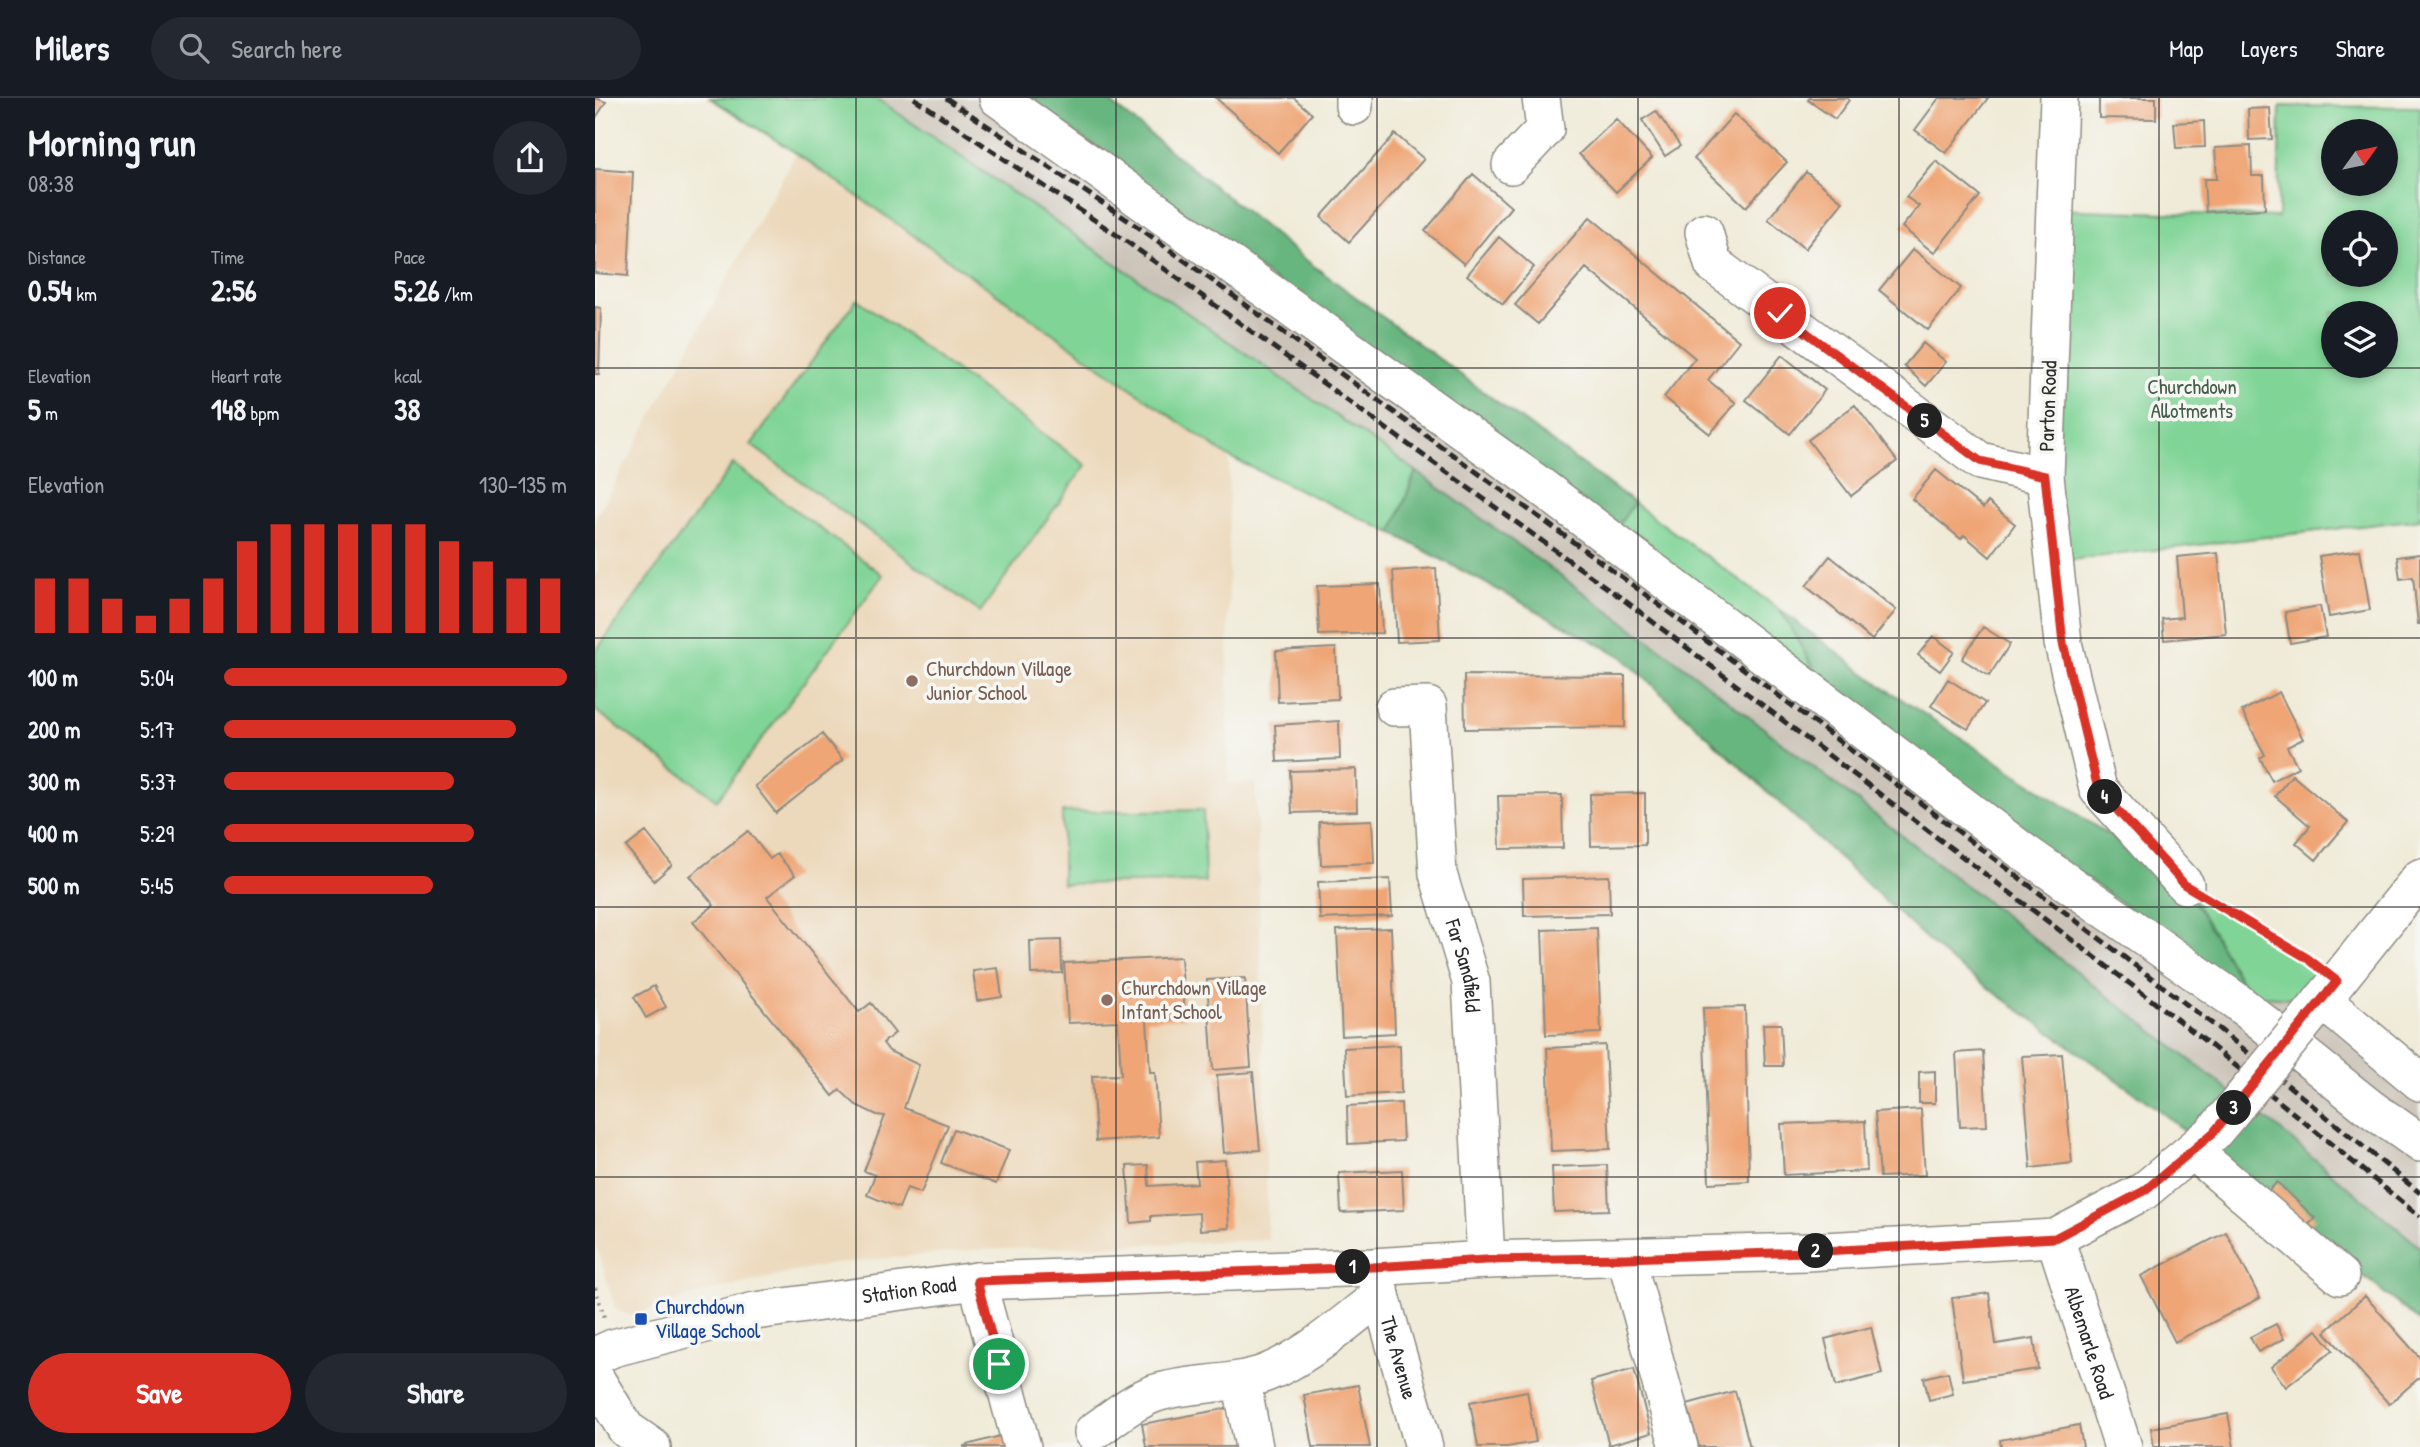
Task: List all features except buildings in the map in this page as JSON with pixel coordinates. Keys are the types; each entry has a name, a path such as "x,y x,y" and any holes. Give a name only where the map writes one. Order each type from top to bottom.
{"street":[{"path":"998,98 1539,485 2025,853 2236,1001 2369,1108 2420,1143"},
{"path":"1511,165 1545,130 1541,98"},
{"name":"Parton Road","path":"2059,98 2045,476 2063,643 2098,789 2185,885"},
{"path":"1704,232 1713,264 1980,461 2045,476"},
{"name":"Far Sandfield","path":"1394,707 1428,706 1437,874 1471,982 1486,1260"},
{"name":"Station Road","path":"595,1356 613,1348 755,1311 977,1281 1377,1281 1486,1260 1806,1252 2055,1238 2144,1191 2213,1133 2420,878"},
{"path":"2330,990 2420,1082"},
{"path":"2193,1151 2340,1276"},
{"name":"Albemarle Road","path":"2055,1238 2123,1447"},
{"path":"1626,1258 1679,1447"},
{"path":"977,1281 1022,1447"},
{"path":"1093,1432 1132,1405 1157,1393 1241,1380 1267,1373 1309,1349 1377,1281"},
{"name":"The Avenue","path":"1377,1281 1424,1447"},
{"path":"595,1378 626,1429 652,1447"},
{"path":"1241,1380 1254,1447"}],"path":[{"path":"2185,885 2307,958 2330,990"}],"shaded area":[{"path":"876,98 1029,98 2103,899 2322,1000 2420,1082 2420,1247 2275,1126 1672,657 1416,471"},
{"name":"Churchdown Village Junior School","path":"796,153 1229,457 1228,784 1256,783 1268,1240 974,1250 831,1264 709,1291 630,1316 615,1309 595,1240 595,577 598,573 595,519"}],"green space":[{"path":"710,98 876,98 1416,471 1392,533 1229,457 796,153"},
{"path":"1029,98 1105,98 1303,258 1634,503 1613,533"},
{"name":"Churchdown Allotments","path":"2280,106 2420,107 2420,519 2054,562 2055,209 2278,217"},
{"path":"857,299 1086,465 980,612 751,445"},
{"path":"733,464 883,575 717,800 595,710 595,652"},
{"path":"1416,471 1672,657 2275,1126 2420,1247 2420,1322 2159,1110 1948,959 1621,656 1392,533"},
{"path":"1634,503 1780,610 1828,693 1613,533"},
{"path":"1780,610 1886,689 2185,885 2249,995 1828,693"},
{"path":"1203,810 1205,882 1062,884 1062,812"},
{"path":"2185,885 2307,958 2337,981 2322,1000 2249,995"}],"railway":[{"path":"914,98 1130,244 1624,600 2208,1043 2420,1217"},
{"path":"946,98 1141,229 1634,586 2219,1029 2420,1193"}],"place":[{"name":"Churchdown Village Junior School","path":"912,681"},
{"name":"Churchdown Village Infant School","path":"1107,1000"},
{"name":"Churchdown Village School","path":"641,1319"}],"route":[{"path":"999,1364 977,1281 1373,1267 1486,1260 1806,1252 2055,1238 2144,1191 2213,1133 2337,981 2307,958 2185,885 2098,789 2063,643 2045,476 1980,461 1780,313"}]}
